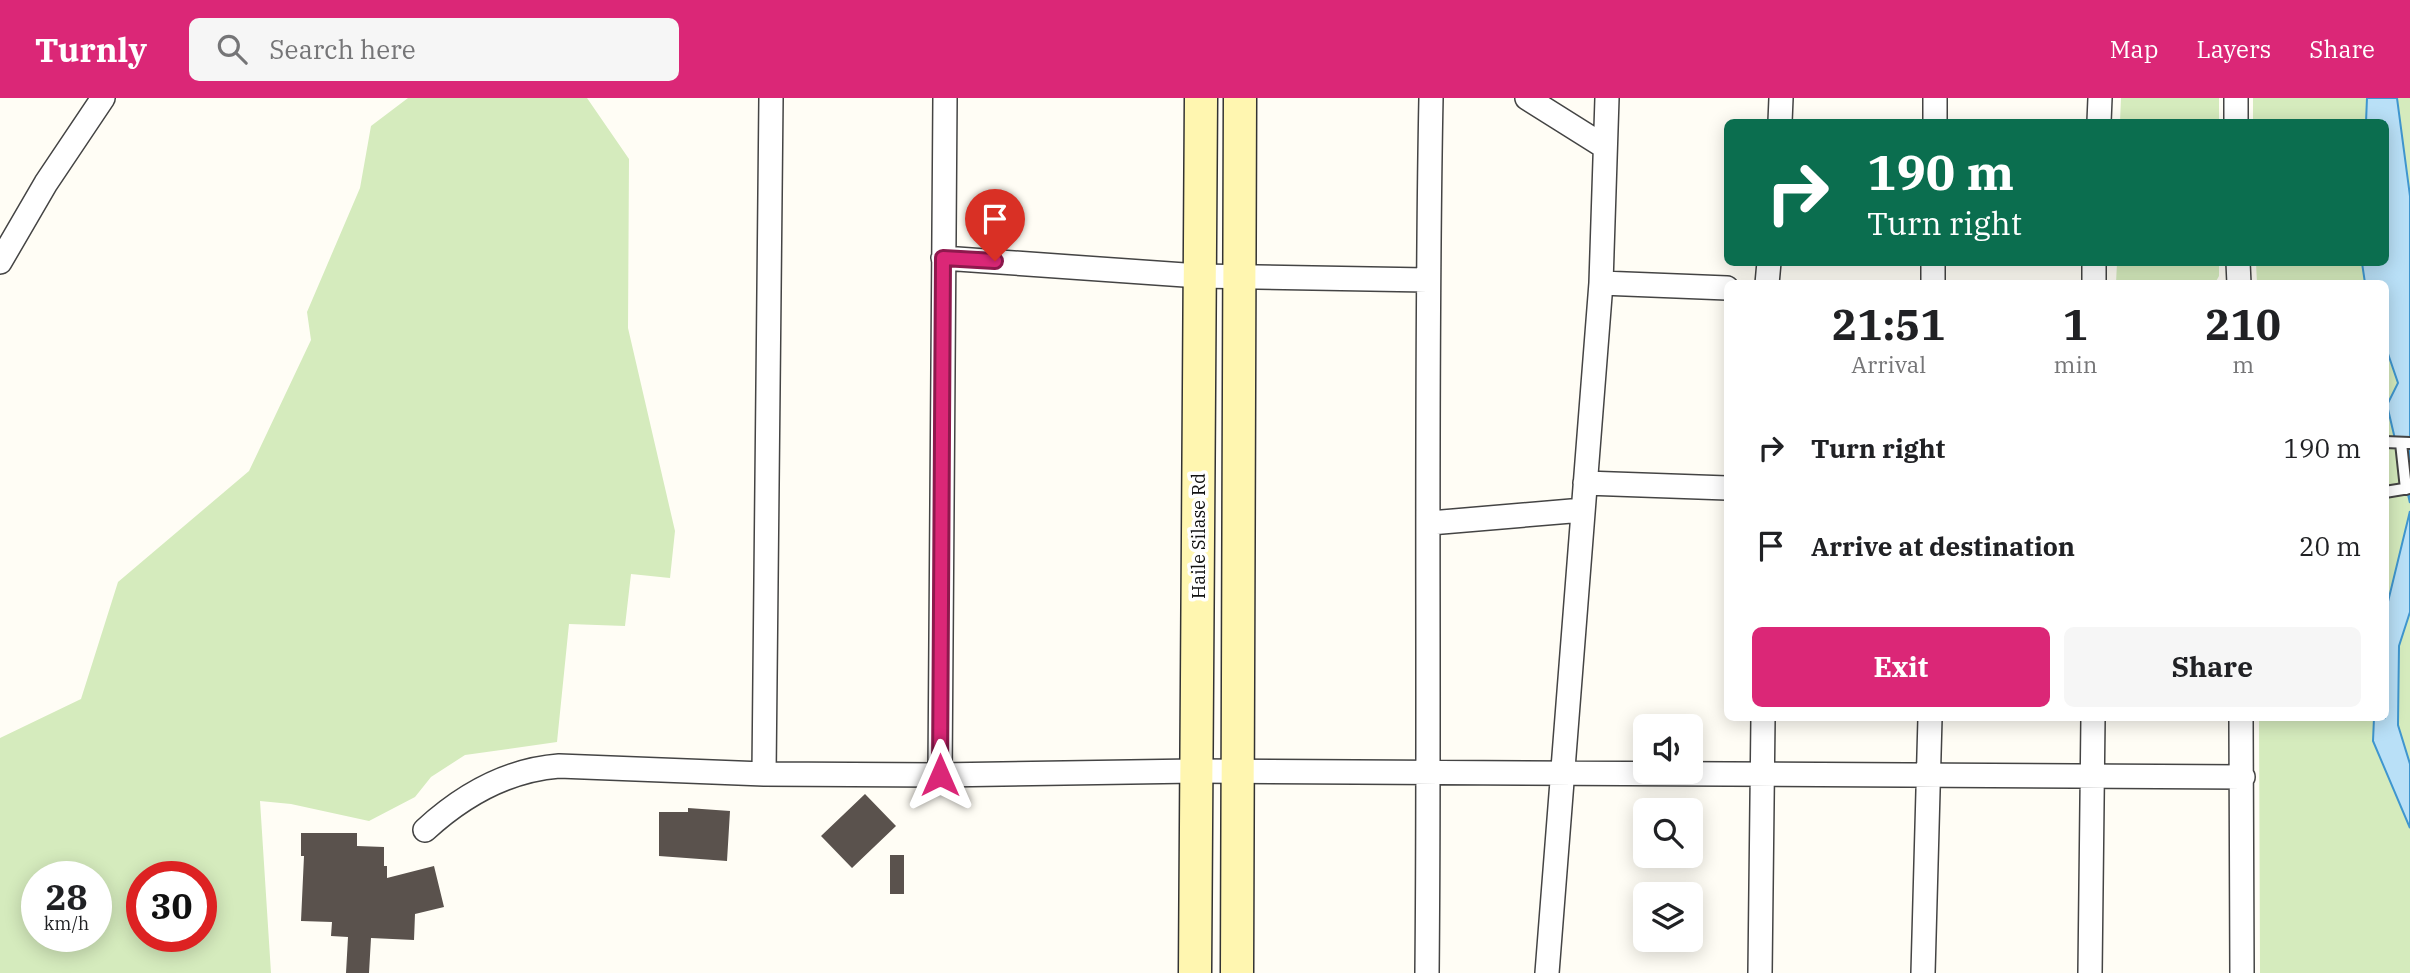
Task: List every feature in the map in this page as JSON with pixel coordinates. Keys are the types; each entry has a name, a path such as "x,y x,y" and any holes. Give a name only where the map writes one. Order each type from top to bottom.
{"main road":[{"name":"Haile Silase Rd","path":"1195,973 1201,98"},
{"path":"1237,973 1240,98"}],"street":[{"path":"0,262 46,183 103,98"},
{"path":"764,774 771,98"},
{"path":"940,775 945,98"},
{"path":"1427,973 1430,523 1427,280 1431,98"},
{"path":"1527,98 1605,147"},
{"path":"1547,973 1601,283 1607,98"},
{"path":"1780,119 1781,98"},
{"path":"1935,98 1935,119"},
{"path":"2099,119 2100,98"},
{"path":"2236,98 2236,119"},
{"path":"943,258 1239,278 1427,280"},
{"path":"1601,283 1724,288"},
{"path":"1585,483 1724,488"},
{"path":"1430,523 1583,510"},
{"path":"1760,973 1763,721"},
{"path":"1923,973 1930,721"},
{"path":"2090,973 2093,721"},
{"path":"2241,721 2242,973"},
{"path":"425,830 452,805 509,777 536,768 571,766 764,774 940,775 1195,771 2243,777"}],"lane":[{"path":"2389,491 2408,489 2405,443"}],"green space":[{"path":"408,98 587,98 629,159 628,328 675,531 670,578 631,574 625,626 569,624 557,742 465,755 431,777 415,797 369,821 291,804 260,801 271,973 0,973 0,738 81,699 118,582 249,471 311,340 307,312 360,188 371,126"},
{"path":"2121,98 2219,98 2219,119 2120,119"},
{"path":"2253,98 2410,98 2410,973 2260,973 2259,721 2389,721 2389,280 2257,280 2256,266 2389,266 2389,119 2253,119"},
{"path":"2117,266 2219,266 2217,280 2116,280"}],"water":[{"path":"2367,98 2397,98 2410,196 2410,503 2389,414 2389,401 2398,383 2389,357 2389,280 2365,280 2362,266 2389,266 2389,119 2366,119"},
{"path":"2410,511 2410,612 2399,646 2398,725 2410,764 2410,828 2373,741 2374,721 2389,721 2389,598"}],"building":[{"path":"865,794 896,826 852,868 821,836"},
{"path":"688,808 730,811 727,861 659,856 659,812 688,812"},
{"path":"301,833 357,833 357,846 384,847 387,878 434,866 444,907 415,914 414,940 371,938 369,973 346,973 348,937 331,936 332,922 301,921 304,856 301,856"},
{"path":"890,855 904,855 904,894 890,894"}],"route":[{"path":"940,775 943,258 995,261"}]}
